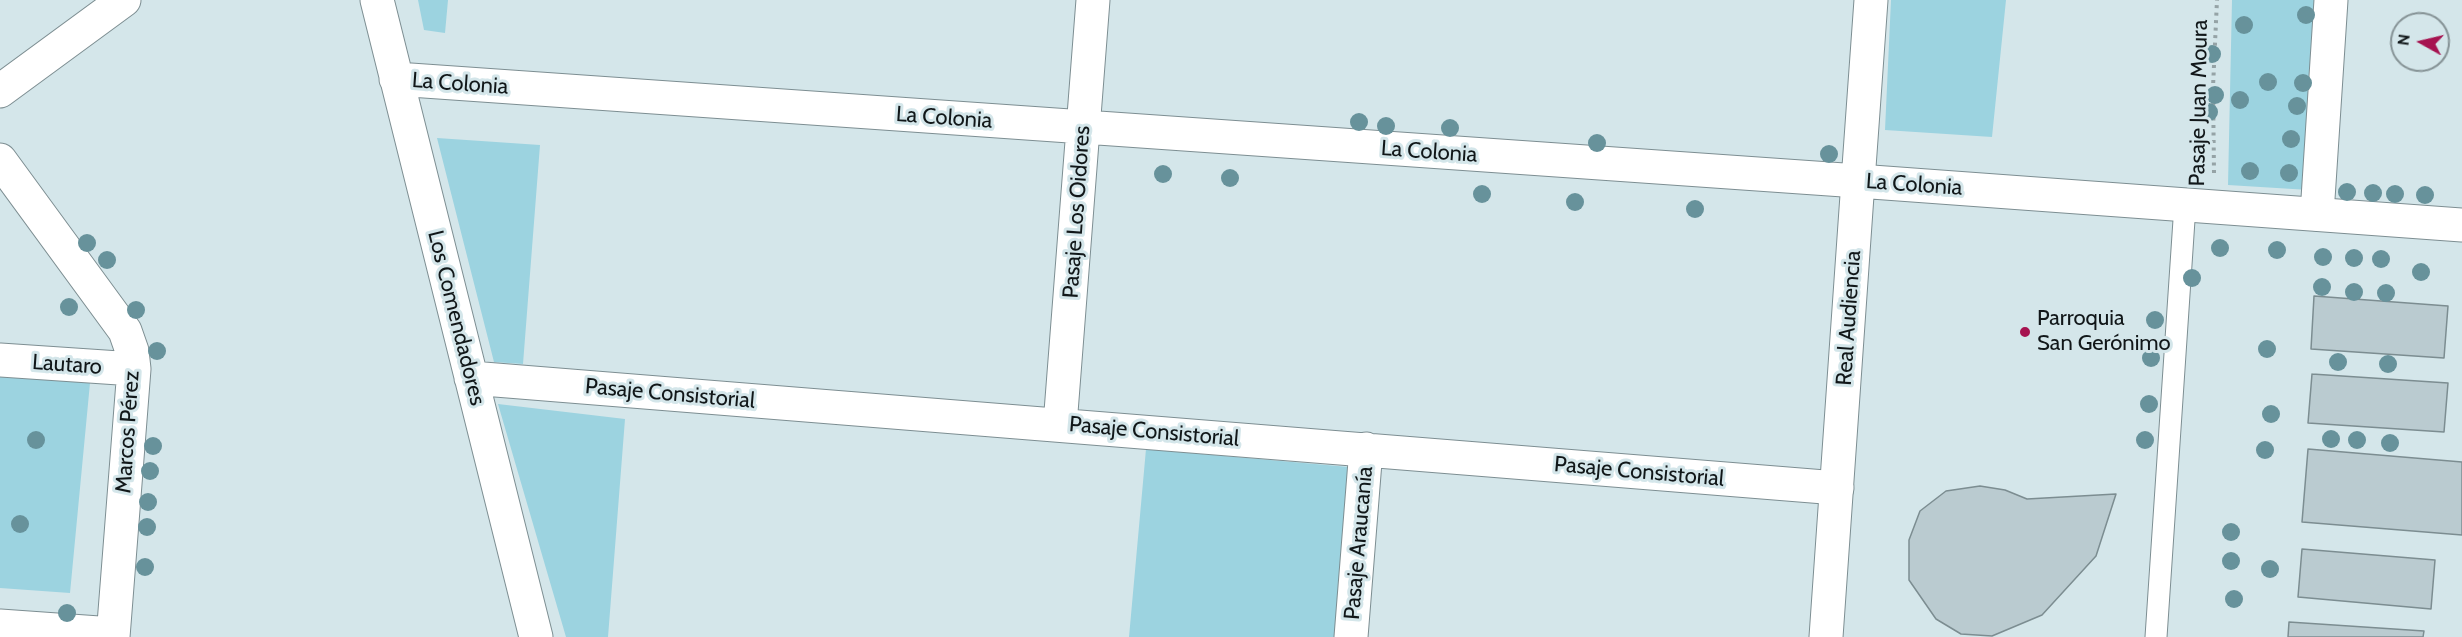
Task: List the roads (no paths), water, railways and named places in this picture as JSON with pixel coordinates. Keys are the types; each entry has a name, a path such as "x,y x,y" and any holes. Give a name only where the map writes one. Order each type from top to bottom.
{"street":[{"path":"0,91 124,0"},
{"name":"Los Comendadores","path":"377,0 536,637"},
{"name":"Pasaje Los Oidores","path":"1060,425 1093,0"},
{"name":"Real Audiencia","path":"1826,637 1871,0"},
{"path":"2317,214 2331,0"},
{"name":"La Colonia","path":"396,79 2462,225"},
{"name":"Marcos Pérez","path":"0,160 125,331 132,351 134,369 113,635"},
{"name":"Lautaro","path":"0,360 134,369"},
{"name":"Pasaje Consistorial","path":"471,378 1837,488"},
{"name":"Pasaje Araucanía","path":"1351,637 1366,449"},
{"path":"0,626 113,635"}],"lane":[{"path":"2156,637 2200,206"}],"place":[{"name":"Parroquia San Gerónimo","path":"2025,332"}]}
